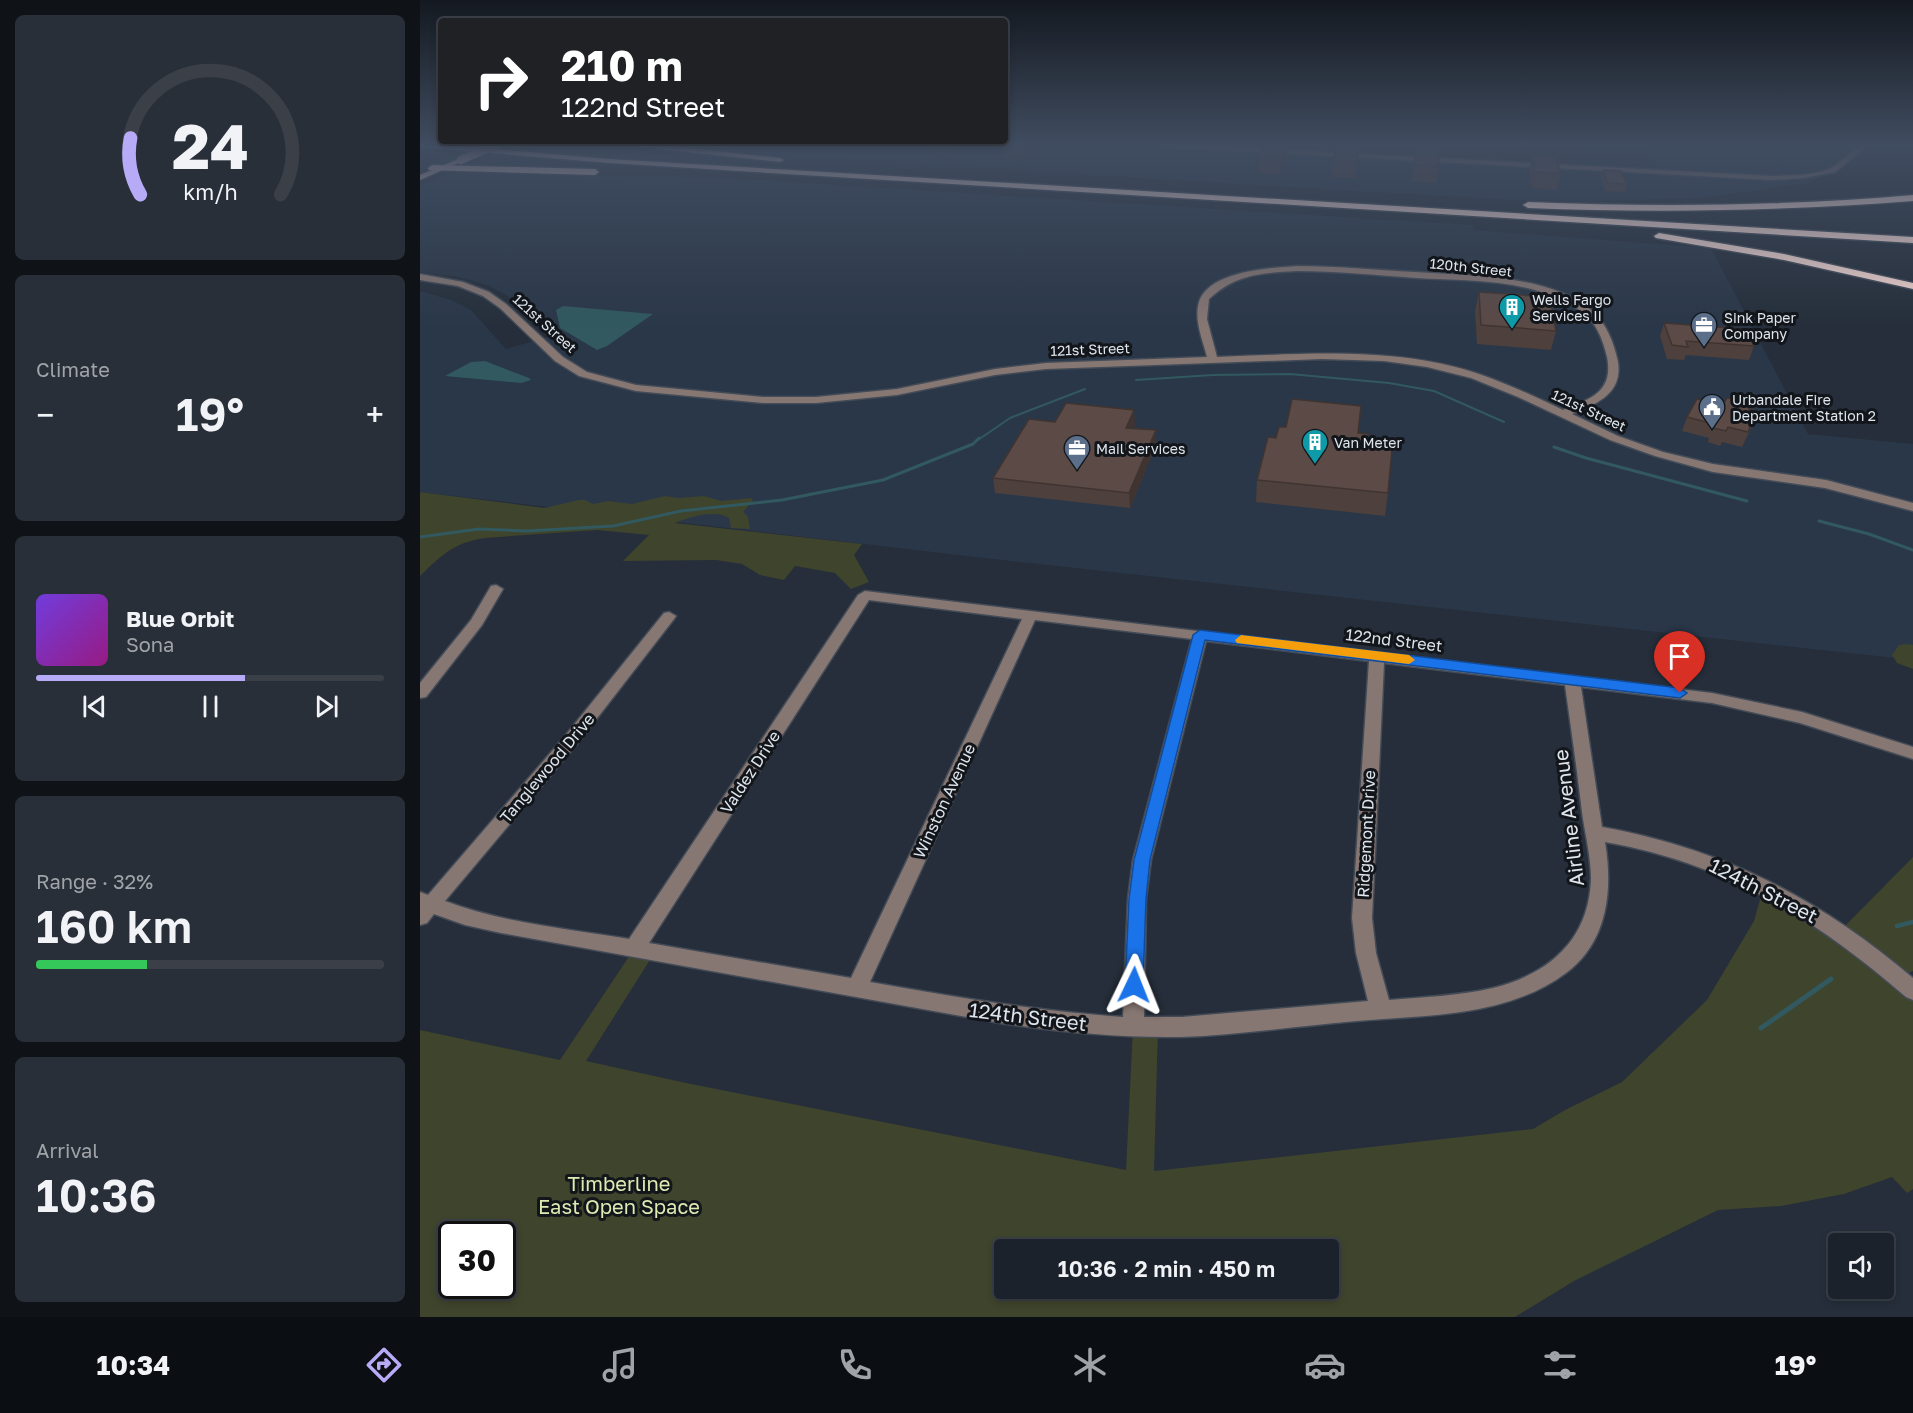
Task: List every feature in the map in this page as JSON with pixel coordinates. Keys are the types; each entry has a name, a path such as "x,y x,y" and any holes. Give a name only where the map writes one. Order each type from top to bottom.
{"highway":[{"path":"1349,206 1913,240"},
{"path":"1473,206 1913,232"},
{"path":"1593,206 1768,206"},
{"path":"1386,209 1678,238 1784,257 1913,286"}],"street":[{"name":"120th Street","path":"1213,360 1201,309 1202,303 1211,291 1233,278 1255,272 1319,268 1497,281 1550,293 1581,307 1598,321 1605,334 1615,373 1611,386 1598,398 1563,414"},
{"name":"121st Street","path":"420,277 460,284 490,296 549,351 583,374 617,384 671,393 763,400 833,399 897,392 972,376 1029,368 1341,356 1405,361 1476,376 1614,438 1659,454 1713,468 1858,491 1913,507"},
{"name":"121st Street","path":"1779,477 1913,516"},
{"path":"420,693 477,622 496,589"},
{"name":"122nd Street","path":"865,595 1673,692 1803,718 1913,753"},
{"name":"Valdez Drive","path":"634,949 865,595"},
{"name":"Winston Avenue","path":"857,988 1031,614"},
{"name":"Tanglewood Drive","path":"424,907 571,740 669,616"},
{"path":"1133,1027 1137,899 1142,860 1200,635"},
{"name":"Ridgemont Drive","path":"1377,656 1362,918 1366,953 1381,1010"},
{"name":"Airline Avenue","path":"1381,1010 1497,997 1524,988 1546,977 1564,963 1580,946 1591,927 1599,902 1600,881 1572,680"},
{"name":"124th Street","path":"1594,833 1674,849 1749,877 1825,920 1881,962 1913,991"},
{"name":"124th Street","path":"424,907 528,930 1060,1022 1133,1027 1240,1023 1381,1010"}],"shaded area":[{"path":"420,206 1178,206 1472,225 1474,230 1711,248 1808,434 1913,444 1913,660 975,557 420,492 420,291 451,300 471,310 506,349 550,336 531,315 508,296 488,285 459,277 420,272"},
{"path":"563,306 653,314 607,346 597,350 560,328 556,310"},
{"path":"485,361 531,380 521,383 445,376 471,362"}],"green space":[{"path":"420,492 544,508 579,500 593,504 608,501 632,504 665,496 678,498 704,496 721,501 751,498 753,500 743,512 748,517 750,529 731,528 729,518 717,514 695,516 675,523 862,544 854,555 869,582 851,589 835,573 795,566 784,580 760,575 742,564 716,560 623,561 649,535 597,530 474,540 449,551 420,576"},
{"path":"1899,645 1913,645 1913,669 1897,663 1892,655"},
{"name":"Timberline East Open Space","path":"1913,857 1913,971 1899,978 1913,992 1913,1189 1907,1193 1892,1177 1844,1194 1781,1206 1718,1210 1574,1281 1515,1317 420,1317 420,1030 560,1060 634,949 655,952 586,1061 1126,1170 1133,1027 1158,1027 1154,1171 1533,1129 1565,1110 1622,1082 1707,1000 1754,921 1764,885 1840,931"}],"building":[{"path":"1479,292 1550,297 1556,331 1481,325"},
{"path":"1664,323 1746,329 1754,346 1686,341 1688,347 1672,345"},
{"path":"1727,398 1752,402 1749,409 1757,411 1748,432 1728,427 1726,431 1713,428 1714,424 1687,417 1697,399 1723,405"},
{"name":"Van Meter","path":"1292,399 1361,406 1358,433 1368,434 1367,446 1392,449 1388,493 1257,480 1268,437 1276,438 1279,427 1286,427"},
{"name":"Mail Services","path":"1066,403 1134,410 1126,428 1156,430 1129,493 993,478 1029,419 1055,422"}],"waterway":[{"path":"1136,380 1213,375 1290,374 1389,383 1434,391 1504,422"},
{"path":"978,440 1010,418 1085,389"},
{"path":"420,537 479,529 527,531 613,526 681,511 782,500 883,480 973,444 979,438"},
{"path":"1554,447 1586,458 1747,501"},
{"path":"1819,521 1869,534 1913,550"},
{"path":"1897,926 1913,922"},
{"path":"1761,1028 1831,979"}],"slow traffic":[{"path":"1241,640 1409,660"}],"place":[{"name":"Wells Fargo Services II","path":"1512,330"},
{"name":"Sink Paper Company","path":"1704,348"},
{"name":"Urbandale Fire Department Station 2","path":"1712,430"},
{"name":"Van Meter","path":"1315,465"},
{"name":"Mail Services","path":"1077,471"}],"route":[{"path":"1134,985 1137,899 1142,860 1200,635 1680,693"}]}
